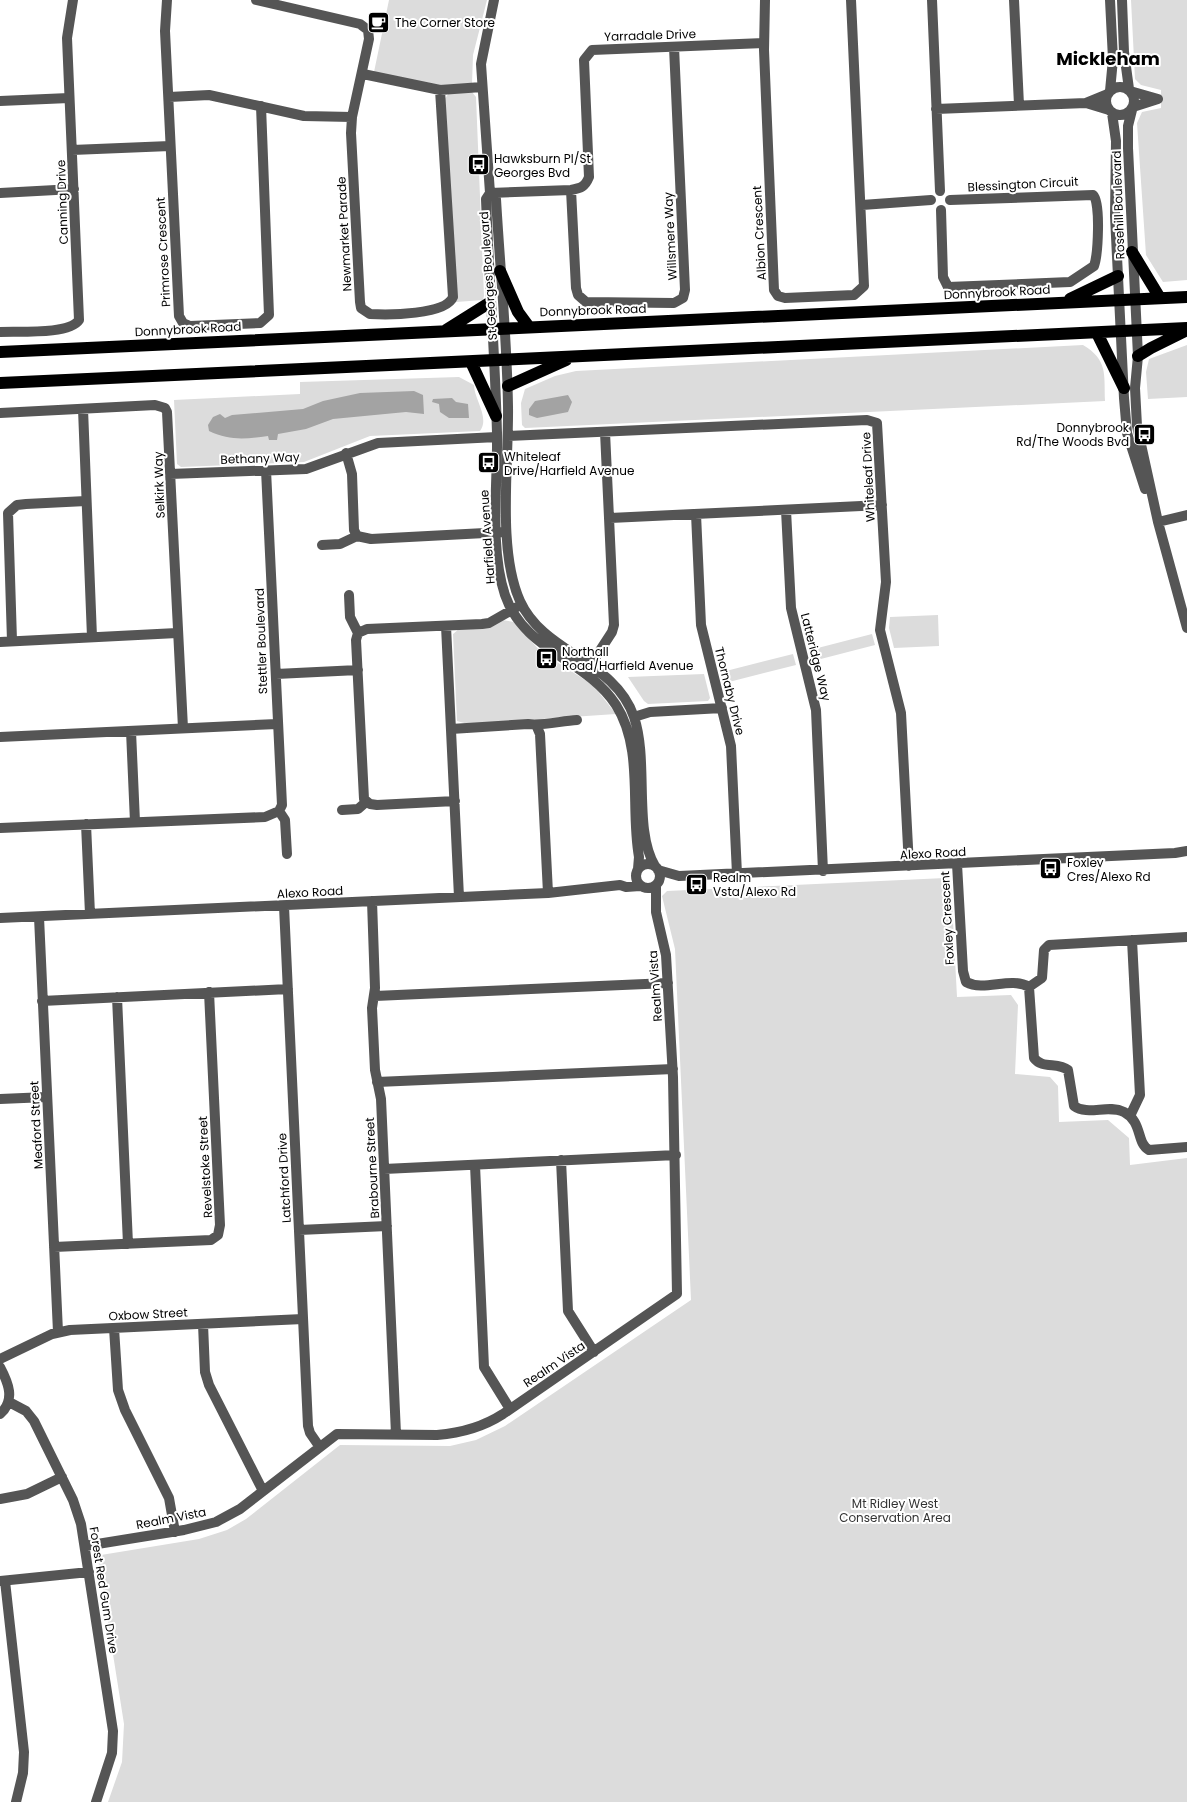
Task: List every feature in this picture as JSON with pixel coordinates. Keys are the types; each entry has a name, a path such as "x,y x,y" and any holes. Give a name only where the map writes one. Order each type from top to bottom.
{"main road":[{"path":"1132,252 1160,298"},
{"path":"500,271 518,312 528,327"},
{"path":"1063,303 1118,276"},
{"name":"Donnybrook Road","path":"0,352 1187,297"},
{"path":"446,330 489,303"},
{"path":"0,384 1187,329"},
{"path":"1138,356 1187,329"},
{"path":"1097,333 1124,388"},
{"path":"508,386 575,356"},
{"path":"471,362 496,416"}],"street":[{"name":"Canning Drive","path":"0,332 65,329 76,325 79,320 67,38 73,0"},
{"name":"Primrose Crescent","path":"167,0 165,31 180,319 182,323 190,326 260,323 265,320 270,312 261,106"},
{"name":"Newmarket Parade","path":"256,0 360,24 366,27 369,34 363,74 352,117 361,308 365,312 377,314 444,308 451,301 453,292 440,90"},
{"name":"St Georges Boulevard","path":"494,0 483,51 482,87 490,194 486,199 489,303 497,328"},
{"name":"Albion Crescent","path":"765,0 764,43 773,267 776,295 785,298 854,295 860,292 865,283 851,0"},
{"path":"932,0 940,191"},
{"path":"1014,0 1019,105"},
{"path":"1110,0 1113,59 1109,93 1106,102 1111,112"},
{"path":"1122,0 1124,52 1132,108"},
{"name":"Yarradale Drive","path":"571,190 582,188 589,176 584,60 592,50 764,43"},
{"name":"Willsmere Way","path":"571,190 576,288 581,300 586,302 674,302 683,298 685,290 674,46"},
{"path":"363,74 440,90 482,87"},
{"path":"936,110 1086,103 1123,115 1132,108 1158,99 1154,96 1120,88 1086,103"},
{"path":"168,97 209,95 304,116 352,117"},
{"path":"0,102 69,98"},
{"name":"Rosehill Boulevard","path":"1132,108 1128,126 1128,148 1138,356 1136,388 1137,426 1158,522"},
{"name":"Rosehill Boulevard","path":"1111,112 1117,156 1115,216 1127,433 1133,455 1158,522"},
{"path":"72,150 170,146"},
{"path":"0,193 74,189"},
{"path":"490,194 571,190"},
{"path":"940,191 947,194 950,200 946,208 940,210 934,208 931,200 934,194 940,191"},
{"name":"St Georges Boulevard","path":"490,194 496,199 500,271 497,328 500,360"},
{"name":"Blessington Circuit","path":"940,210 943,277 948,287 1070,282 1094,266 1098,209 1097,198 1093,195 950,200"},
{"path":"862,205 931,200"},
{"name":"Harfield Avenue","path":"500,360 508,386 508,436 502,532 511,576 521,604 544,634 561,647 592,664 616,688 634,716 641,752 645,840 649,857 656,868"},
{"name":"Harfield Avenue","path":"500,360 496,416 502,532 502,584 511,610 532,637 585,673 607,692 627,729 632,761 639,857 637,872"},
{"name":"Selkirk Way","path":"0,413 155,406 165,408 169,423 177,633 183,728"},
{"path":"83,409 92,637"},
{"name":"Whiteleaf Drive","path":"508,436 873,421 877,423 879,431 886,582 880,630 901,713 909,866"},
{"path":"585,673 612,632 614,625 605,432"},
{"name":"Bethany Way","path":"170,474 306,468 378,443 497,437"},
{"path":"346,453 351,466 354,530 357,536"},
{"name":"Stettler Boulevard","path":"266,470 282,805 279,811 285,820 287,854"},
{"path":"12,641 4,551 6,519 11,508 26,504 86,501"},
{"path":"610,518 882,505"},
{"name":"Latteridge Way","path":"786,510 791,608 816,710 823,871"},
{"name":"Thornaby Drive","path":"696,514 701,625 731,746 737,874"},
{"path":"1187,515 1158,522 1185,609 1187,628"},
{"path":"322,545 340,544 357,536 371,539 502,532"},
{"path":"349,596 350,618 358,632 356,640 363,794 366,802"},
{"path":"358,632 367,629 489,623 521,604"},
{"path":"446,626 459,897"},
{"path":"0,642 177,633"},
{"path":"276,674 358,670"},
{"path":"634,716 650,712 722,708"},
{"path":"451,729 528,724 537,727 548,722 577,720"},
{"path":"0,737 277,724"},
{"path":"537,727 540,734 548,893"},
{"path":"131,731 136,822"},
{"path":"366,802 377,804 455,801"},
{"path":"342,810 358,809 366,802"},
{"path":"0,828 265,817 279,811"},
{"path":"86,824 90,914"},
{"name":"Alexo Road","path":"656,868 679,876 823,871 1175,853 1187,850"},
{"name":"Foxley Crescent","path":"957,864 964,980 975,985 1017,983 1029,987"},
{"path":"644,865 656,868 661,878 657,886 642,887 637,872 644,865"},
{"name":"Alexo Road","path":"620,885 637,872"},
{"name":"Alexo Road","path":"657,886 675,880 679,876"},
{"name":"Alexo Road","path":"0,918 548,893 620,885 642,887"},
{"name":"Realm Vista","path":"656,912 657,886"},
{"name":"Realm Vista","path":"85,1546 175,1532 216,1522 240,1509 332,1436 345,1432 437,1435 465,1431 482,1425 510,1409 678,1294 676,1155 665,946 656,912 642,887"},
{"name":"Brabourne Street","path":"372,901 375,996 372,1008 375,1070 381,1099 396,1434"},
{"name":"Latchford Drive","path":"284,906 309,1430 319,1446"},
{"name":"Meaford Street","path":"39,916 58,1332"},
{"path":"1187,937 1049,945 1044,950 1042,978 1029,987 1033,1053 1036,1062 1068,1070 1072,1102 1078,1109 1118,1110 1130,1116 1137,1124 1143,1145 1149,1150 1187,1147"},
{"path":"1130,1116 1140,1095 1132,940"},
{"path":"375,996 668,983"},
{"path":"42,1001 288,989"},
{"name":"Revelstoke Street","path":"54,1247 211,1240 220,1231 209,992"},
{"path":"117,997 128,1244"},
{"path":"377,1082 672,1069"},
{"path":"0,1099 47,1097"},
{"path":"384,1169 676,1155"},
{"path":"561,1160 568,1311 594,1352"},
{"path":"475,1164 484,1367 510,1409"},
{"path":"299,1230 387,1226"},
{"name":"Oxbow Street","path":"0,1359 58,1332 303,1320"},
{"path":"203,1324 205,1372 209,1386 263,1490"},
{"path":"114,1328 118,1390 125,1410 169,1498 175,1532"},
{"path":"0,1367 8,1384 8,1402 0,1414"},
{"name":"Forest Red Gum Drive","path":"8,1402 30,1415 78,1512 85,1546 113,1732 112,1753 96,1802"},
{"path":"0,1499 21,1496 62,1477"},
{"path":"16,1802 23,1773 24,1752 2,1581 89,1572"}],"green space":[{"path":"389,0 487,0 473,55 472,84 437,87 374,72"},
{"path":"1131,0 1187,0 1187,280 1163,282 1146,255 1137,123 1142,112 1161,108 1161,90 1141,85 1135,79"},
{"path":"472,92 476,97 484,296 483,300 456,302 444,100 449,93"},
{"path":"1083,345 1097,356 1101,362 1104,375 1105,401 525,428 522,425 521,403 525,389 555,376 576,371"},
{"path":"1187,345 1187,397 1148,399 1146,372 1149,359"},
{"path":"459,377 474,385 483,420 483,426 480,431 370,436 304,462 181,467 177,464 174,400 300,394 300,382"},
{"path":"938,615 939,646 894,648 889,628 890,617"},
{"path":"502,620 514,622 541,652 593,685 616,714 468,724 457,721 453,634 459,629"},
{"path":"872,634 875,645 813,661 810,650"},
{"path":"793,654 796,665 725,683 722,672"},
{"path":"704,674 710,698 708,701 648,704 628,677"},
{"name":"Mt Ridley West Conservation Area","path":"945,878 951,883 957,997 1011,995 1018,1005 1015,1074 1050,1077 1058,1086 1059,1122 1108,1120 1129,1138 1130,1165 1187,1158 1187,1802 108,1802 122,1762 124,1724 98,1559 101,1555 199,1539 227,1530 246,1519 340,1445 450,1446 476,1440 505,1426 691,1300 675,949 662,896 667,891"}],"shaded area":[{"path":"414,391 423,395 424,414 406,412 333,419 306,429 278,434 277,440 269,440 268,436 231,438 209,431 208,425 213,417 220,414 225,418 232,415 303,409 323,401 360,393"},
{"path":"568,395 572,402 568,412 537,418 529,415 529,409 535,401"},
{"path":"452,398 456,402 468,404 469,418 449,418 440,412 439,404 432,402 433,399"}],"place":[{"name":"The Corner Store","path":"379,22"},
{"name":"Hawksburn Pl/St Georges Bvd","path":"478,165"},
{"name":"Donnybrook Rd/The Woods Bvd","path":"1145,434"},
{"name":"Whiteleaf Drive/Harfield Avenue","path":"488,463"},
{"name":"Northall Road/Harfield Avenue","path":"546,658"},
{"name":"Foxley Cres/Alexo Rd","path":"1051,869"},
{"name":"Realm Vsta/Alexo Rd","path":"697,884"}],"district":[{"name":"Mickleham","path":"1108,58"}]}
